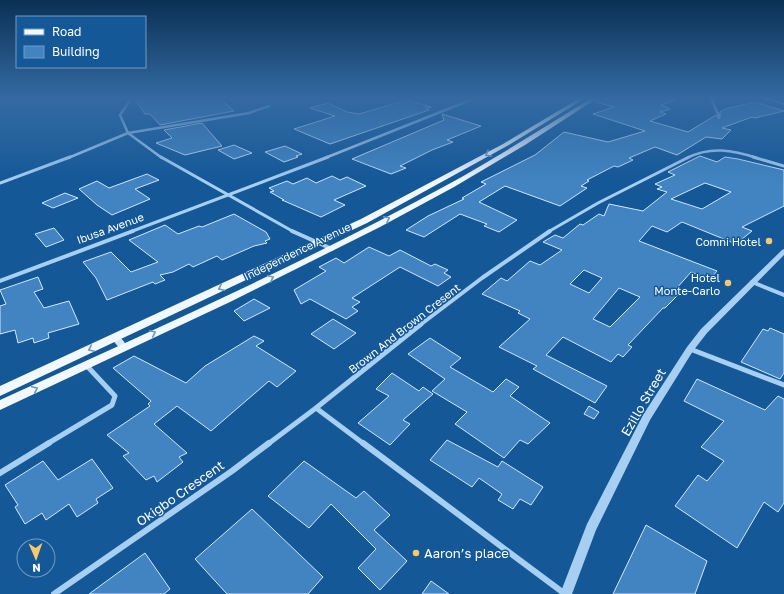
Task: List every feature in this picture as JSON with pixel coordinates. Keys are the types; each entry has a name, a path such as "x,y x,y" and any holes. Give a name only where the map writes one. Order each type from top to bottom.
{"main road":[{"name":"Independence Avenue","path":"0,391 364,221 473,162 533,127"},
{"name":"Independence Avenue","path":"0,405 332,249 463,177 549,127"},
{"path":"114,338 123,347"}],"street":[{"path":"125,127 128,133 156,154 300,235 332,249"},
{"path":"0,183 128,133 166,127"},
{"name":"Ibusa Avenue","path":"0,281 401,127"},
{"name":"Brown And Brown Cresent","path":"316,408 426,320 541,237 595,205 704,150 725,150 784,166"},
{"name":"Ezillo Street","path":"566,594 591,528 642,425 690,349 717,317 784,251"},
{"path":"752,282 784,295"},
{"path":"690,349 784,385"},
{"path":"0,473 112,405 114,396 85,365"},
{"path":"316,408 566,594"},
{"name":"Okigbo Crescent","path":"54,594 232,471 316,408"}],"building":[{"path":"182,127 205,127 222,146 185,155 156,143 172,138 164,130"},
{"path":"301,127 380,127 330,144 294,129"},
{"path":"428,127 479,127 447,140 453,142 432,150 400,166 406,168 391,174 352,159"},
{"path":"632,127 670,127 688,132 697,127 725,127 722,128 731,130 722,139 706,137 677,155 655,147 629,158 633,160 618,167 614,166 587,180 589,181 581,186 587,188 560,206 505,186 479,202 517,220 499,232 484,226 487,224 460,214 424,237 406,230 428,216 464,199 462,198 486,184 481,182 535,155 564,132 608,142 645,131"},
{"path":"234,145 252,153 234,159 218,150"},
{"path":"285,146 302,154 284,162 265,152"},
{"path":"700,156 717,162 725,157 738,159 784,170 784,206 742,227 752,231 736,244 682,222 667,232 652,226 639,241 717,271 710,279 691,272 676,289 682,291 665,308 663,308 628,345 632,347 623,357 618,354 611,362 563,337 546,355 607,386 595,403 533,369 537,366 499,347 530,319 518,313 520,311 482,294 501,278 507,281 530,261 540,265 562,250 543,242 555,235 563,238 580,224 583,225 599,214 604,216 609,204 643,211 667,192 657,189 662,187 655,184 675,175 668,172","holes":["705,183 731,192 702,209 671,199","584,270 602,278 589,293 570,284","619,288 640,297 610,327 593,319"]},
{"path":"147,174 159,180 135,189 150,199 112,215 97,205 79,189 97,181 109,188"},
{"path":"332,176 340,180 347,177 366,186 334,200 345,205 321,217 282,200 284,200 270,192 274,191 269,188 287,181 293,184 307,178 316,183"},
{"path":"65,193 78,198 53,208 42,203"},
{"path":"234,214 266,232 270,239 265,241 267,243 254,246 222,260 217,256 193,267 189,264 173,272 160,275 165,280 155,284 153,282 107,300 96,278 83,262 111,252 131,272 158,262 129,240 165,225 178,234 199,226 202,227"},
{"path":"54,228 64,240 46,247 35,234"},
{"path":"369,247 389,256 400,250 431,266 435,264 448,270 444,273 451,277 438,286 400,267 352,298 360,302 352,307 358,311 346,319 310,299 301,304 294,290 326,271 319,267 336,258 344,263"},
{"path":"38,277 43,289 34,292 44,308 69,301 79,324 48,333 49,338 34,343 33,338 18,343 15,330 0,334 0,306 6,304 0,290"},
{"path":"254,299 270,308 244,321 234,311"},
{"path":"333,319 356,333 334,349 311,334"},
{"path":"770,328 784,334 784,373 780,379 741,362 763,329 768,331"},
{"path":"254,336 264,341 256,346 296,371 277,387 269,381 211,431 177,406 154,424 187,453 179,457 183,462 157,482 154,476 146,480 123,456 129,453 107,435 150,406 148,404 151,401 113,368 134,356 186,383 205,366"},
{"path":"430,338 461,358 450,367 493,392 506,379 519,387 510,396 550,423 528,444 520,440 504,458 455,424 467,412 432,391 445,379 408,354"},
{"path":"392,373 419,391 423,387 433,394 403,420 410,424 390,445 358,423 389,396 376,389"},
{"path":"697,379 765,410 778,396 784,399 784,503 778,512 764,502 737,548 675,506 698,475 707,481 724,461 701,447 724,421 684,401"},
{"path":"589,406 599,412 594,419 584,414"},
{"path":"447,440 498,467 502,461 543,487 531,505 520,499 513,509 498,500 502,494 479,478 472,487 430,460"},
{"path":"92,459 113,488 96,499 98,503 77,517 69,504 46,520 42,513 25,524 15,507 18,505 5,485 43,461 58,480"},
{"path":"304,461 356,498 364,491 390,515 374,530 407,561 380,590 358,568 376,549 331,504 309,528 268,496"},
{"path":"252,509 323,577 308,594 227,594 195,559"},
{"path":"646,525 707,561 695,594 613,594"},
{"path":"145,553 170,589 164,594 89,594"},
{"path":"431,581 449,594 422,594"}],"place":[{"name":"Comni Hotel","path":"769,241"},
{"name":"Hotel Monte-Carlo","path":"728,283"},
{"name":"Aaron’s place","path":"416,553"}]}
